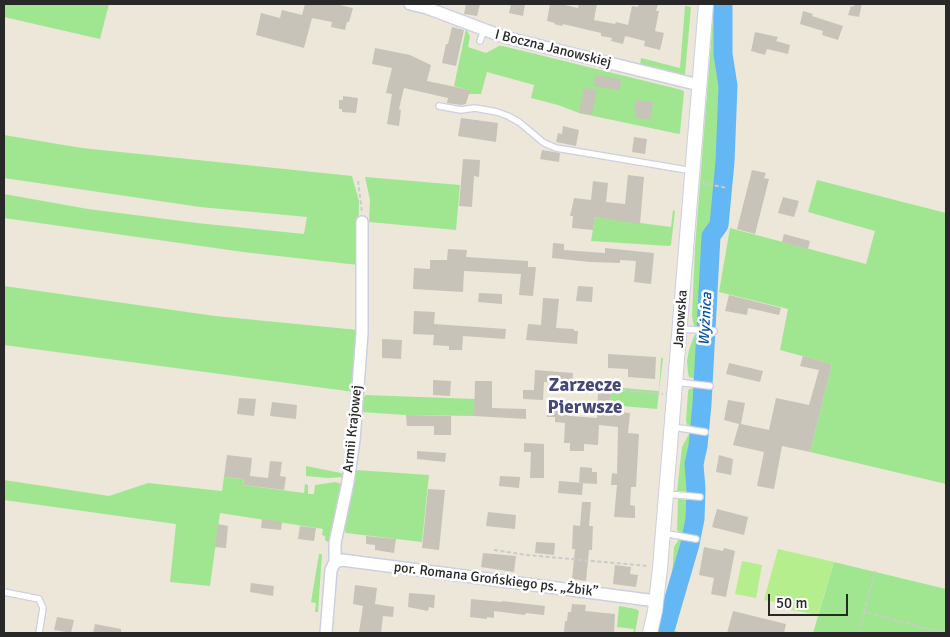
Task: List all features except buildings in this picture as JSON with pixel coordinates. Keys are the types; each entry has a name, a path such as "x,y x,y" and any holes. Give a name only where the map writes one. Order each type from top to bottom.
{"street":[{"name":"I Boczna Janowskiej","path":"410,4 427,8 482,35 504,37 699,85"},
{"name":"Janowska","path":"650,633 656,601 667,494 706,4"},
{"name":"Armii Krajowej","path":"326,633 332,570 335,562 335,544 348,482 354,440 362,333 362,222"},
{"name":"por. Romana Grońskiego ps. „Żbik”","path":"335,562 342,560 656,601"}],"lane":[{"path":"440,106 461,110 475,108 497,112 519,122 544,142 556,148 692,176"},
{"path":"680,329 712,331"},
{"path":"676,389 698,385 709,386"},
{"path":"672,427 701,431"},
{"path":"667,494 696,496"},
{"path":"663,533 693,539"},
{"path":"4,592 40,599 43,608 39,633"}],"path":[{"path":"692,176 726,187"},
{"path":"358,180 363,210 362,222"},
{"path":"597,388 676,389"},
{"path":"494,550 660,568"},
{"path":"858,633 875,571"},
{"path":"864,612 946,633"}],"green space":[{"path":"4,4 109,4 100,39 4,17"},
{"path":"714,4 722,4 722,54 727,86 724,163 718,224 710,235 704,329 694,326 692,316 695,247"},
{"path":"685,6 691,7 685,74 682,75 640,65 641,58 680,68"},
{"path":"466,29 470,36 468,47 486,53 499,46 503,46 682,90 684,92 680,133 579,113 531,98 534,85 487,72 481,94 469,94 469,90 454,86"},
{"path":"4,135 82,148 352,176 359,201 358,265 243,252 4,218 4,194 88,209 304,234 307,217 200,207 4,178"},
{"path":"365,177 460,185 456,230 369,222 370,200"},
{"path":"817,180 946,213 946,484 810,452 832,364 780,350 788,309 719,292 730,228 866,264 875,231 808,212"},
{"path":"673,210 675,211 671,245 669,246 591,241 595,217 671,227"},
{"path":"4,286 215,316 358,330 354,392 4,345"},
{"path":"697,333 704,333 701,380 689,377 688,373 687,361 689,350"},
{"path":"661,358 663,358 657,409 610,405 611,387 659,391"},
{"path":"689,389 701,389 698,427 687,425 686,420 688,392"},
{"path":"366,395 475,399 474,416 360,412 361,400"},
{"path":"690,432 697,433 692,469 694,492 677,491 682,447"},
{"path":"700,434 705,435 699,479 701,479 700,492 697,492 695,466"},
{"path":"306,466 346,474 344,477 328,478 306,476"},
{"path":"356,470 429,475 422,542 346,533 343,529"},
{"path":"224,477 244,479 243,485 304,493 305,484 308,485 308,494 314,494 315,485 335,482 342,484 331,542 325,540 325,536 322,535 323,529 220,513 210,586 170,582 176,524 4,500 4,480 109,496 148,483 222,491"},
{"path":"678,499 694,500 694,518 691,535 682,534 677,530"},
{"path":"679,539 690,540 675,591 671,591 674,547"},
{"path":"692,541 695,542 675,631 684,633 666,633"},
{"path":"778,549 834,562 818,615 781,608 782,603 764,600"},
{"path":"319,554 322,554 318,612 315,612 316,603 311,602"},
{"path":"742,561 762,565 756,598 735,594"},
{"path":"834,562 946,589 946,633 813,633"},
{"path":"619,606 639,611 635,633 633,633 634,629 617,627"}],"waterway":[{"name":"Wyżnica","path":"664,633 690,544 695,519 696,489 694,464 698,446 702,404 711,236 719,225 725,162 728,86 723,54 723,4"}],"district":[{"name":"Zarzecze Pierwsze","path":"585,397"}]}
